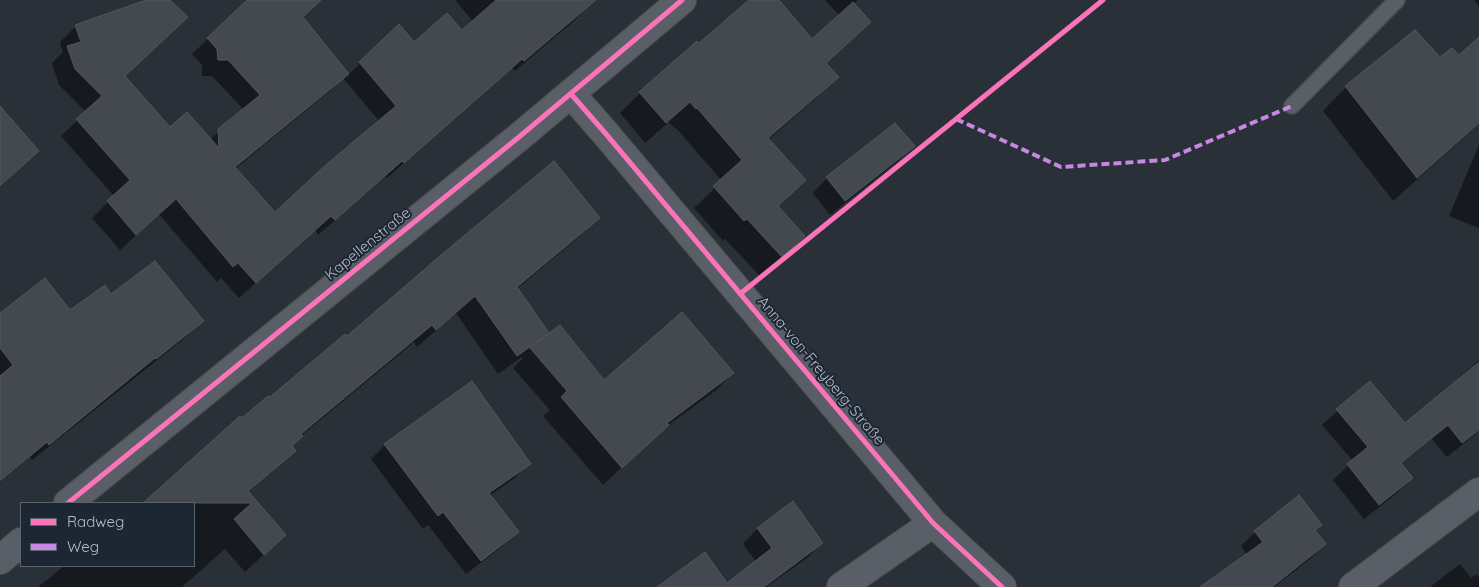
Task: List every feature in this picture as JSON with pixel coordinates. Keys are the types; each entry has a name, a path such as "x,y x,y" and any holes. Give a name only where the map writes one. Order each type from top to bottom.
{"street":[{"name":"Kapellenstraße","path":"69,502 570,94 682,0"},
{"name":"Anna-von-Freyberg-Straße","path":"570,94 606,134 933,523 1002,587"},
{"path":"1353,587 1479,492"},
{"path":"841,587 933,523"},
{"path":"0,560 20,543"}],"lane":[{"path":"1292,106 1397,0"}],"building":[{"path":"146,0 170,0 188,17 125,76 170,127 187,112 219,148 218,129 260,95 228,60 218,60 217,49 207,38 247,0 321,0 303,17 349,74 235,167 275,212 327,164 396,106 359,62 399,24 414,42 447,13 462,30 496,0 596,0 524,61 522,59 404,163 402,161 335,220 331,216 256,283 238,263 233,267 176,199 136,235 107,201 130,180 76,119 102,96 75,69 67,46 81,42 75,25"},
{"path":"749,0 779,0 812,39 853,2 871,22 826,63 839,77 768,138 806,180 778,206 805,236 782,257 747,219 744,221 713,186 742,160 697,108 690,102 666,123 639,92 697,41 699,43"},
{"path":"1415,30 1440,57 1452,48 1459,55 1479,37 1479,123 1417,178 1345,86"},
{"path":"0,106 39,151 0,186"},
{"path":"895,123 915,146 845,201 826,177"},
{"path":"554,161 600,218 517,287 549,333 560,325 604,380 682,312 734,373 667,423 669,425 622,468 561,397 567,391 530,348 548,334 517,356 475,296 436,330 432,325 301,434 303,436 292,446 296,451 248,491 286,535 264,555 234,519 252,503 144,502 240,416 242,418 268,396 270,397 345,334 347,336"},
{"path":"155,261 204,321 155,358 49,445 47,442 0,481 0,376 13,365 0,348 0,313 45,278 70,310 105,285 111,294"},
{"path":"1479,362 1479,430 1462,443 1448,425 1401,463 1413,478 1379,505 1347,464 1368,447 1336,409 1370,381 1405,423"},
{"path":"472,381 531,464 489,493 519,532 481,561 443,512 438,516 384,444"},
{"path":"1299,495 1322,525 1315,530 1326,544 1272,587 1200,587 1263,542 1254,531"},
{"path":"793,501 823,543 764,587 657,587 705,552 727,583 772,548 757,528"}],"marked path":[{"path":"956,119 1061,167 1165,160 1292,106"}],"cycle path":[{"path":"69,502 519,137 682,0"},
{"path":"740,294 1103,0"},
{"path":"571,94 933,523 1002,587"}]}
